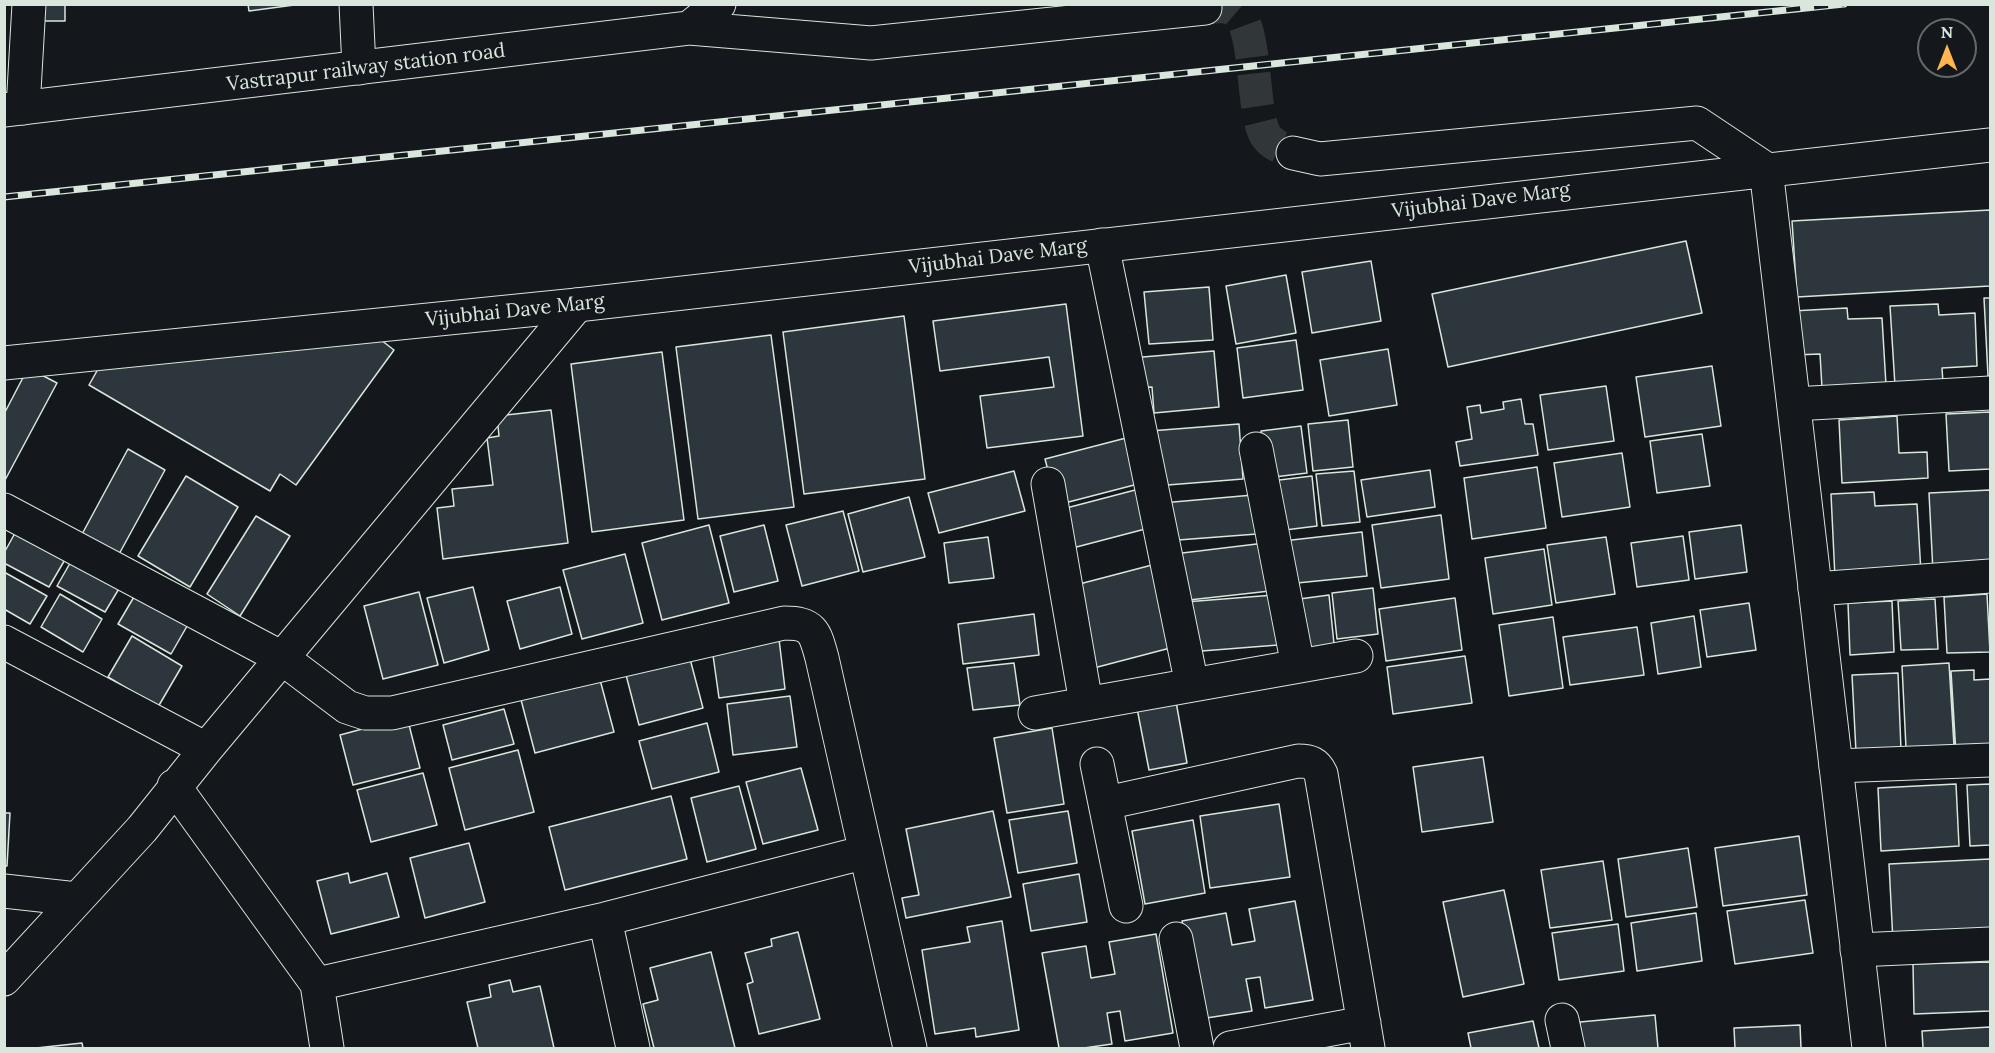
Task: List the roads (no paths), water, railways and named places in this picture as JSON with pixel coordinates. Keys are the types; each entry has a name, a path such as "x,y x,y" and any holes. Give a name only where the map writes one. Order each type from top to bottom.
{"street":[{"path":"14,109 29,4"},
{"path":"356,4 359,68"},
{"path":"690,28 719,4"},
{"name":"Vastrapur railway station road","path":"14,109 690,28 871,43 1205,8"},
{"path":"1293,153 1320,159 1697,123 1766,169 1869,1048"},
{"name":"Vijubhai Dave Marg","path":"4,363 577,305 1990,144"},
{"path":"1102,245 1192,685"},
{"path":"4,979 142,829 174,786 577,305"},
{"path":"1794,404 1990,393"},
{"path":"1256,449 1298,666"},
{"path":"1048,484 1086,703"},
{"path":"4,510 282,658 347,706 365,713 392,713 784,623 798,623 808,627 816,638 819,648 910,1048"},
{"path":"1815,589 1990,576"},
{"path":"4,642 206,749"},
{"path":"1035,713 1356,656"},
{"path":"1836,766 1990,760"},
{"path":"1106,803 1298,761 1309,761 1317,766 1321,774 1366,1036 1230,1048"},
{"path":"1097,764 1126,906"},
{"path":"174,786 316,984 327,1048"},
{"path":"316,984 605,919 866,852"},
{"path":"4,891 77,899"},
{"path":"605,919 633,1048"},
{"path":"1176,939 1197,1048"},
{"path":"1857,950 1990,944"}],"tunnel":[{"path":"1205,8 1226,7 1241,16 1250,47 1261,124 1271,142 1293,153"}],"railway":[{"path":"4,197 1844,4"}]}
